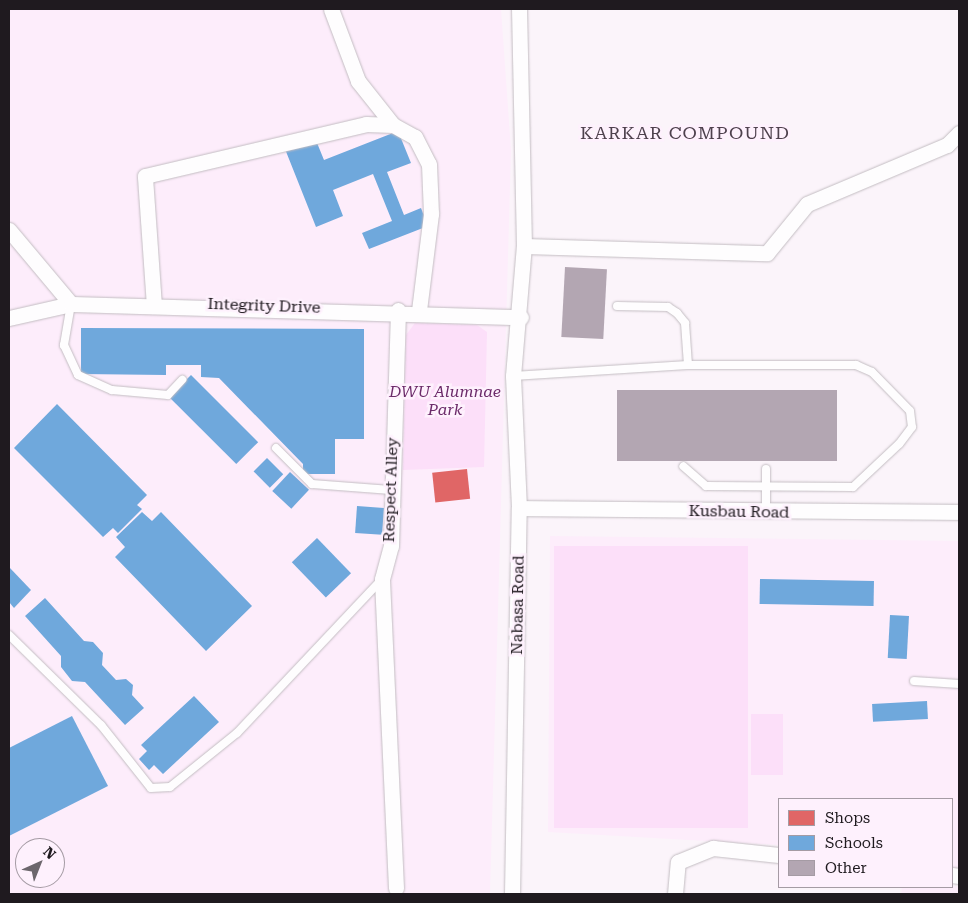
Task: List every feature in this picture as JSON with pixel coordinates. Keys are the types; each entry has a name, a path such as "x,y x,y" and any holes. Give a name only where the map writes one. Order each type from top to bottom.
{"street":[{"path":"332,9 358,81 393,125 415,137 429,164 431,214 419,311"},
{"name":"Nabasa Road","path":"512,894 519,508 513,376 521,317 524,246 519,9"},
{"path":"154,306 145,176 286,140 366,124 393,125"},
{"path":"524,246 767,253 807,204 947,145 959,133"},
{"path":"9,230 71,304"},
{"name":"Integrity Drive","path":"9,318 71,304 398,310 521,317"},
{"name":"Respect Alley","path":"396,888 382,579 391,546 391,490 398,310"},
{"name":"Kusbau Road","path":"519,508 766,513 959,512"},
{"path":"675,894 678,862 713,848 778,855"}],"lane":[{"path":"71,304 64,345 78,375 112,390 168,395 182,380"},
{"path":"617,306 668,307 677,313 685,323 688,365"},
{"path":"513,376 688,365 856,365 872,372 910,411 912,427 858,484 706,486 683,466"},
{"path":"276,448 312,484 391,490"},
{"path":"766,470 766,513"},
{"path":"9,635 101,725 151,788 170,787 237,733 358,610 382,579"},
{"path":"914,681 959,684"}],"shaded area":[{"path":"9,9 501,9 511,150 490,894 9,894"},
{"path":"550,536 959,541 959,869 953,868 953,798 778,798 778,845 548,832"},
{"path":"959,887 959,894 901,894 902,888"}],"green space":[{"name":"DWU Alumnae Park","path":"415,323 477,325 487,332 484,467 403,470 406,335"},
{"path":"554,546 748,546 748,828 554,828"},
{"path":"751,714 783,714 783,775 751,775"}],"building: Shops":[{"path":"467,469 470,499 435,502 432,473"}],"building: Schools":[{"path":"398,131 411,163 387,172 404,215 421,208 428,226 369,249 362,233 392,221 373,174 333,190 343,216 316,227 285,149 315,138 324,160"},
{"path":"81,328 364,329 364,439 335,439 335,474 303,474 303,464 219,378 201,377 201,365 166,365 166,375 81,374"},
{"path":"191,375 258,442 236,464 169,397"},
{"path":"57,404 147,495 137,505 142,509 118,533 113,528 103,537 14,448"},
{"path":"267,458 283,474 270,488 254,471"},
{"path":"290,472 309,490 291,509 272,491"},
{"path":"357,506 384,508 382,535 355,533"},
{"path":"142,512 152,521 161,512 252,606 206,651 115,557 125,547 116,537"},
{"path":"317,538 351,573 326,598 292,562"},
{"path":"9,567 31,590 14,608 9,602"},
{"path":"760,579 874,581 874,606 760,604"},
{"path":"45,598 84,641 93,642 103,653 102,665 116,680 126,679 133,685 132,695 144,708 125,725 85,682 72,681 61,667 61,656 25,616"},
{"path":"890,615 909,616 907,659 888,658"},
{"path":"194,696 219,722 163,774 154,765 149,770 139,759 147,751 141,745"},
{"path":"927,701 928,719 873,722 872,704"},
{"path":"72,716 108,786 9,836 9,748"}],"building: Other":[{"path":"565,267 607,269 603,339 561,337"},
{"path":"617,390 837,390 837,461 617,461"}],"district":[{"name":"KARKAR COMPOUND","path":"685,133"}]}
